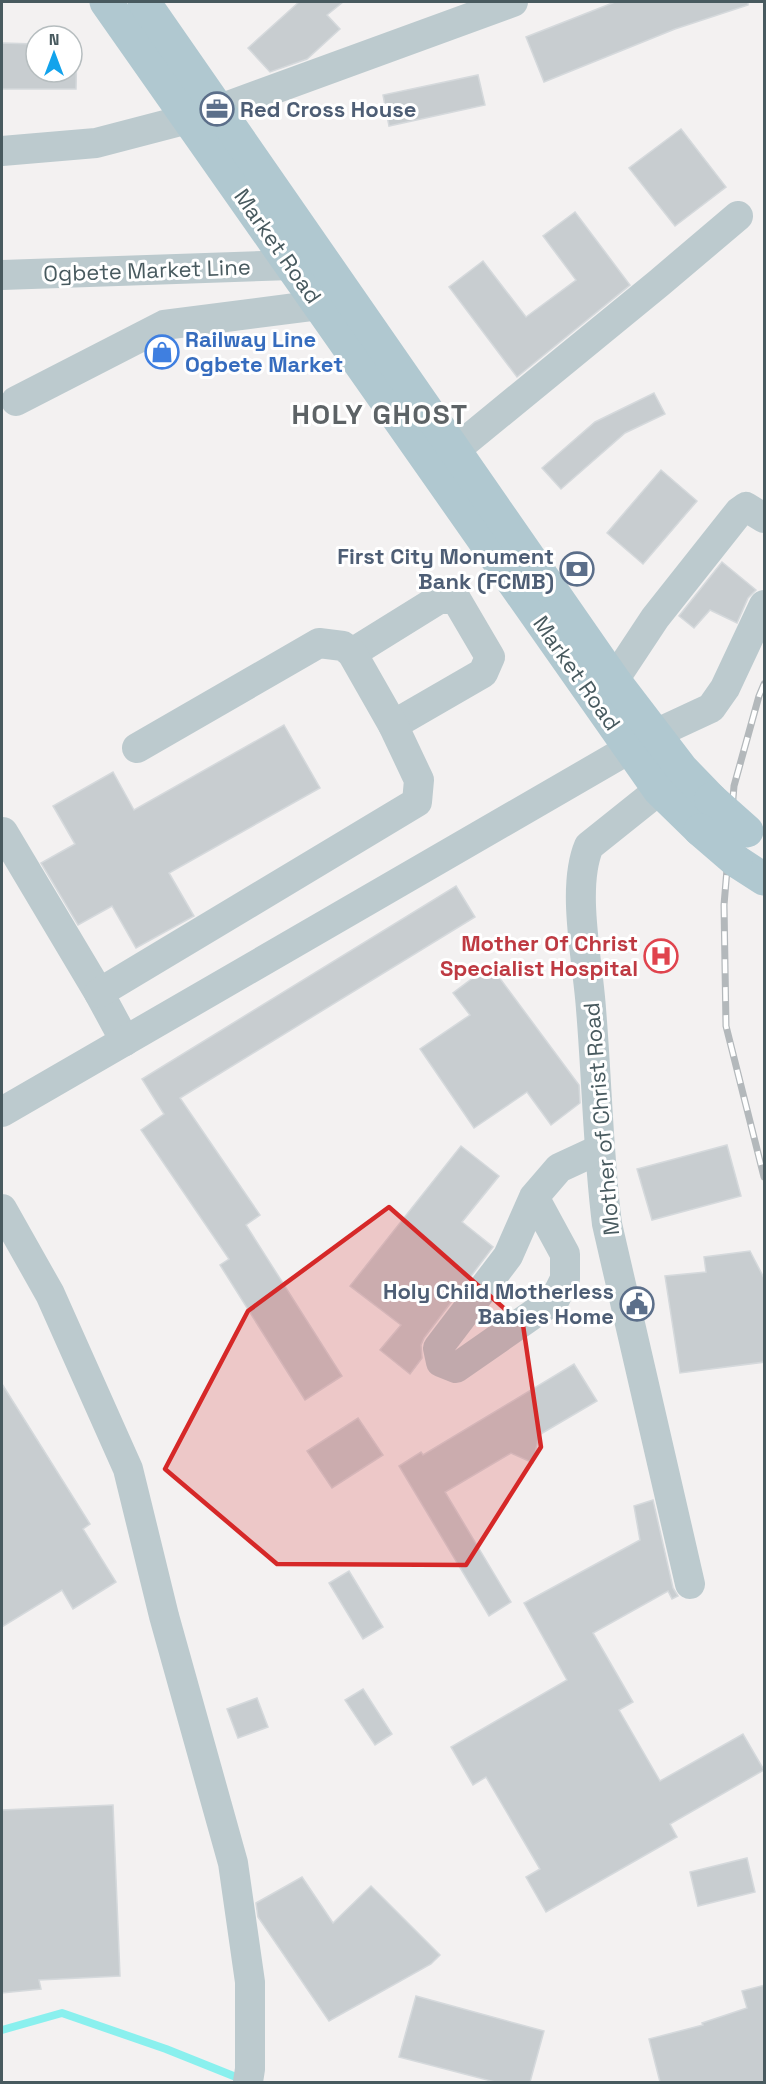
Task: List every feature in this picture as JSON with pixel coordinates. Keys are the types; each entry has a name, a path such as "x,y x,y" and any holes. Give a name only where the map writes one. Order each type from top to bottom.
{"main road":[{"name":"Market Road","path":"106,2 203,115 455,450 614,680 643,741 659,790 700,830 749,844"},
{"name":"Market Road","path":"144,2 203,115 292,265 319,304 643,741 682,769 711,799 749,844 765,879"}],"street":[{"path":"2,151 96,143 203,115 513,2"},
{"path":"455,450 738,216"},
{"name":"Ogbete Market Line","path":"2,275 292,265"},
{"path":"16,401 164,325 319,304"},
{"path":"614,680 655,618 739,512 746,507 765,518"},
{"path":"352,653 439,599 456,598 490,657 483,673 393,725"},
{"path":"2,1112 643,741 711,708 725,688 765,606"},
{"path":"99,993 417,802 419,780 393,725 352,653 343,646 319,643 137,748"},
{"name":"Mother of Christ Road","path":"659,790 589,846 583,859 580,893 607,1224 690,1584"},
{"path":"3,832 125,1041"},
{"path":"534,1197 565,1254 565,1279 555,1299 456,1368 441,1362 438,1348 508,1256 534,1197 559,1168 600,1149"},
{"path":"2,1209 50,1294 128,1469 164,1616 233,1863 250,1982 248,2082"}],"highlighted area":[{"path":"389,1207 523,1325 541,1447 466,1565 277,1564 165,1469 248,1311"}],"building":[{"path":"299,2 343,2 327,15 340,29 307,59 270,72 248,48"},
{"path":"615,2 748,2 748,5 675,29 544,82 526,37"},
{"path":"2,43 24,44 24,84 76,84 76,89 2,89"},
{"path":"478,75 485,105 389,126 383,95"},
{"path":"681,129 726,187 675,226 629,168"},
{"path":"575,212 630,285 517,377 449,287 483,261 526,317 576,280 543,236"},
{"path":"654,393 665,414 625,433 561,489 542,468 595,422"},
{"path":"661,470 697,501 643,564 607,533"},
{"path":"722,562 756,590 748,598 737,623 710,610 694,628 679,616"},
{"path":"284,725 320,788 169,873 194,916 136,948 112,906 78,925 41,863 75,844 53,806 113,772 134,810"},
{"path":"456,886 475,917 180,1098 260,1215 246,1225 342,1376 305,1400 220,1265 229,1259 141,1130 164,1114 142,1079"},
{"path":"490,965 579,1085 580,1103 551,1125 527,1092 474,1128 420,1049 470,1015 453,993"},
{"path":"727,1145 741,1196 652,1220 637,1169"},
{"path":"461,1146 499,1176 462,1222 493,1247 424,1338 421,1345 422,1358 410,1374 380,1350 401,1325 350,1286"},
{"path":"750,1251 765,1280 765,1362 680,1373 665,1276 706,1272 704,1257"},
{"path":"574,1364 597,1401 539,1435 533,1463 511,1453 445,1492 511,1602 489,1616 399,1466 421,1452 423,1455"},
{"path":"2,1384 90,1524 83,1529 116,1582 73,1609 62,1590 2,1627"},
{"path":"358,1418 383,1455 332,1488 307,1451"},
{"path":"653,1500 673,1588 678,1596 672,1599 668,1591 593,1633 633,1702 619,1710 660,1781 743,1734 764,1770 670,1824 677,1837 546,1912 526,1877 540,1869 486,1777 473,1785 451,1747 567,1680 524,1603 640,1540 634,1506"},
{"path":"349,1571 383,1627 363,1639 329,1583"},
{"path":"363,1689 392,1734 375,1745 345,1700"},
{"path":"257,1698 268,1727 238,1738 227,1709"},
{"path":"113,1805 120,1976 39,1980 41,1989 2,1993 2,1810"},
{"path":"747,1858 755,1892 698,1906 690,1872"},
{"path":"302,1877 333,1923 371,1886 440,1955 431,1964 329,2021 258,1917 256,1903"},
{"path":"765,1985 765,2082 660,2082 649,2039 703,2025 702,2023 747,2008 742,1991"},
{"path":"416,1996 544,2031 530,2082 495,2082 399,2057"}],"waterway":[{"path":"2,2030 62,2013 166,2049 241,2079"}],"railway":[{"path":"764,684 734,786 724,905 726,1026 764,1177"}],"place":[{"name":"Red Cross House","path":"217,109"},
{"name":"Railway Line Ogbete Market","path":"162,352"},
{"name":"First City Monument Bank (FCMB)","path":"577,569"},
{"name":"Mother Of Christ Specialist Hospital","path":"661,956"},
{"name":"Holy Child Motherless Babies Home","path":"637,1304"}],"district":[{"name":"HOLY GHOST","path":"380,414"}]}
